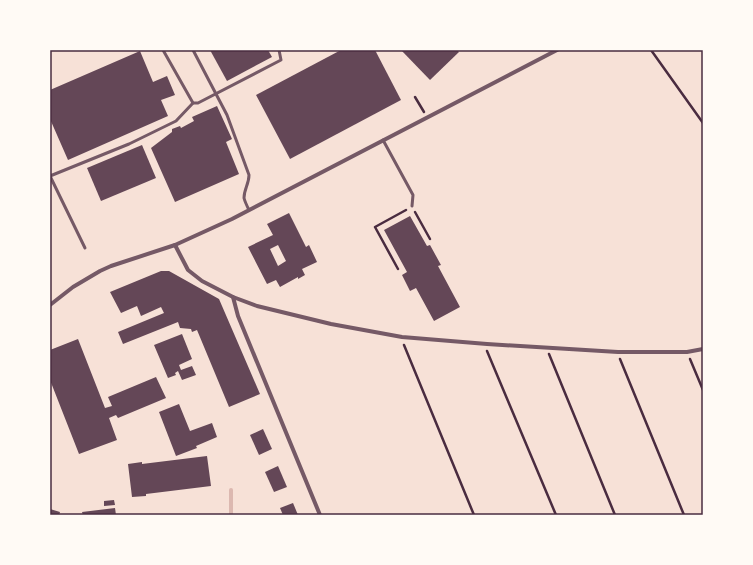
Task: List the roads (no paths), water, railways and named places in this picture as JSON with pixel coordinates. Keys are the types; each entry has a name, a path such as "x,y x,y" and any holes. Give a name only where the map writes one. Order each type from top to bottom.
{"street":[{"path":"50,305 73,288 111,266 175,245 249,210 557,50"},
{"path":"175,245 188,270 202,281 233,297 257,306 331,324 402,337 487,344 618,352 688,353 703,349"},
{"path":"233,297 238,316 320,515"}],"lane":[{"path":"163,50 192,102"},
{"path":"194,50 228,115 249,175 249,182 244,199 249,210"},
{"path":"192,102 198,103 281,60 279,50"},
{"path":"85,248 50,176 129,144 176,121 192,102"},
{"path":"383,140 413,195 412,206"}],"waterway":[{"path":"231,490 231,515"}]}
